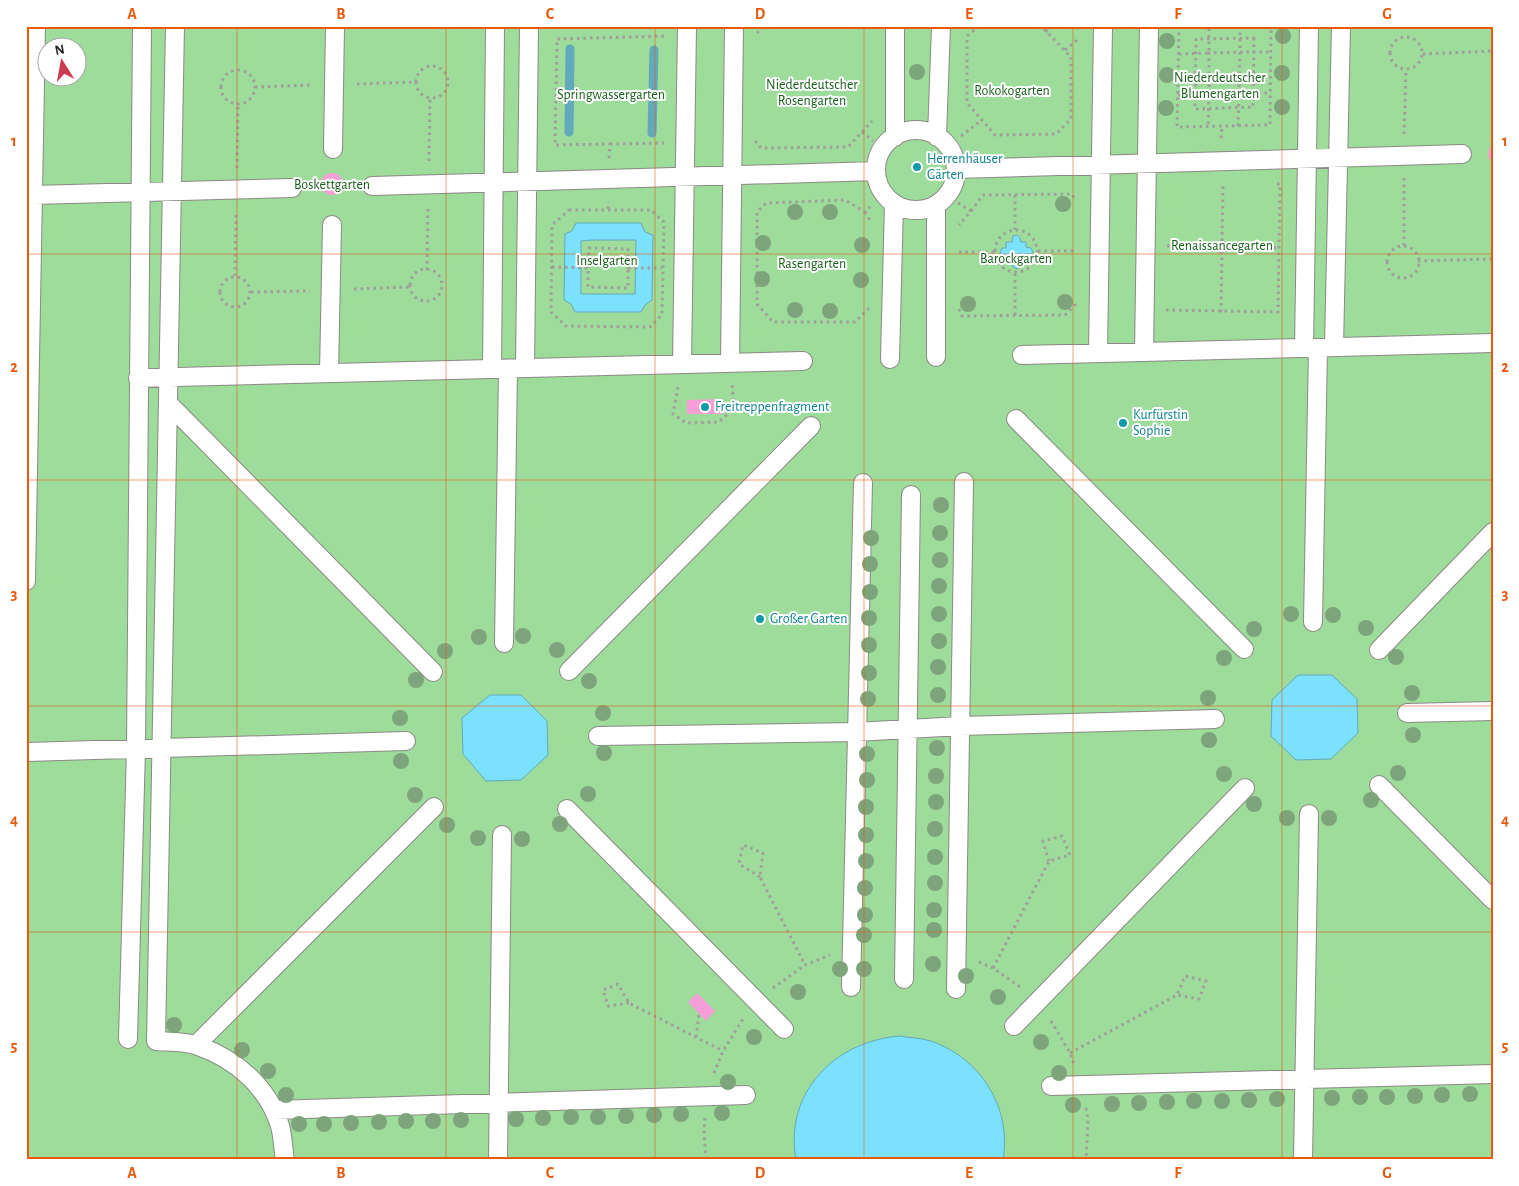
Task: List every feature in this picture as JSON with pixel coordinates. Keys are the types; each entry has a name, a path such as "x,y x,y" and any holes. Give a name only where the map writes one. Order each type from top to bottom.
{"street":[{"path":"26,581 36,26"},
{"path":"128,1039 136,749 142,26"},
{"path":"175,26 156,1041 196,1045 230,1060 251,1077 274,1110 280,1127 285,1160"},
{"path":"333,149 336,26"},
{"path":"495,26 494,182 508,369 504,643"},
{"path":"508,369 528,181 529,26"},
{"path":"682,364 687,26"},
{"path":"730,363 734,26"},
{"path":"895,26 895,137"},
{"path":"941,26 942,141"},
{"path":"1098,353 1103,26"},
{"path":"1144,352 1150,26"},
{"path":"1309,26 1307,159 1319,348"},
{"path":"1313,622 1319,348 1338,158 1341,26"},
{"path":"913,131 925,132 942,141 955,161 956,169 954,184 941,201 918,210 906,209 890,200 879,184 876,171 882,150 895,137 913,131"},
{"path":"956,169 1462,154"},
{"path":"372,186 876,171"},
{"path":"33,195 292,188"},
{"path":"890,200 890,358"},
{"path":"936,357 941,201"},
{"path":"329,373 332,225"},
{"path":"1022,355 1493,343"},
{"path":"138,378 803,361"},
{"path":"168,403 432,672"},
{"path":"1016,419 1244,649"},
{"path":"569,671 811,426"},
{"path":"956,989 964,482"},
{"path":"851,987 863,483"},
{"path":"904,979 911,495"},
{"path":"1379,650 1493,532"},
{"path":"1407,713 1493,711"},
{"path":"598,736 856,732 960,726 1214,719"},
{"path":"26,752 406,741"},
{"path":"1379,785 1493,900"},
{"path":"1014,1026 1245,788"},
{"path":"196,1045 434,807"},
{"path":"567,809 784,1028"},
{"path":"1303,1160 1309,814"},
{"path":"498,1160 502,835"},
{"path":"1051,1086 1493,1074"},
{"path":"274,1110 499,1101 746,1095"}],"path":[{"path":"756,34 764,26"},
{"path":"979,26 967,36 967,103 995,135 1056,134 1071,119 1071,57 1041,26"},
{"path":"1046,32 1051,26"},
{"path":"1179,26 1178,127 1270,126 1271,26"},
{"path":"1208,127 1210,26"},
{"path":"1238,126 1240,26"},
{"path":"665,142 555,145 557,39 667,36 667,46"},
{"path":"1404,37 1415,40 1421,48 1422,54 1416,67 1406,70 1401,69 1392,62 1390,52 1394,42 1404,37"},
{"path":"1254,38 1253,107 1195,109 1196,39 1209,39 1254,38"},
{"path":"1065,50 1076,41"},
{"path":"1422,54 1493,51"},
{"path":"1178,54 1271,52"},
{"path":"434,66 444,71 448,81 445,91 436,97 430,97 422,94 416,82 419,72 424,68 434,66"},
{"path":"238,70 248,73 255,87 248,100 238,104 224,97 221,87 224,77 228,73 238,70"},
{"path":"255,87 261,87"},
{"path":"1178,95 1270,93"},
{"path":"430,97 430,102"},
{"path":"754,139 761,148 848,146 875,118"},
{"path":"942,141 982,120"},
{"path":"608,209 610,144"},
{"path":"1222,241 1223,161"},
{"path":"1163,310 1278,312 1280,184 1271,185"},
{"path":"1223,186 1232,186"},
{"path":"959,234 959,225 984,195 1072,194 1075,197 1075,206"},
{"path":"1015,195 1016,230"},
{"path":"869,299 869,309 855,322 773,322 756,304 757,212 766,203 845,200 865,212 871,223"},
{"path":"865,212 890,200"},
{"path":"941,201 971,211"},
{"path":"569,210 651,210 664,222 662,315 650,327 566,326 551,312 552,267 552,225 569,210"},
{"path":"1016,230 1022,231 1033,238 1038,251 1033,264 1022,272 1015,273 1003,268 999,264 995,252 996,245 1003,234 1016,230"},
{"path":"1164,246 1216,246 1222,241"},
{"path":"1222,241 1228,247"},
{"path":"1075,242 1075,260"},
{"path":"959,243 959,261"},
{"path":"1216,246 1218,251 1222,252"},
{"path":"1404,246 1414,251 1418,261 1416,270 1408,277 1403,278 1390,272 1386,262 1394,248 1404,246"},
{"path":"1222,252 1228,247 1279,248"},
{"path":"589,248 628,249 628,268 628,288 588,287 589,248"},
{"path":"1038,251 1075,251"},
{"path":"959,252 995,252"},
{"path":"1221,312 1222,252"},
{"path":"1418,261 1493,260"},
{"path":"552,267 588,268"},
{"path":"628,268 663,268"},
{"path":"422,270 432,271 437,274 442,283 439,294 431,300 420,300 410,288 412,278 422,270"},
{"path":"1015,273 1015,315"},
{"path":"235,276 248,283 250,292 247,302 238,307 224,303 219,293 225,279 235,276"},
{"path":"250,292 255,292"},
{"path":"959,300 959,309 962,316 1065,315 1075,305 1075,296"},
{"path":"673,414 686,424 719,422 734,408"},
{"path":"993,968 1049,861 1043,841 1062,836 1070,855 1049,861"},
{"path":"760,877 763,853 743,845 739,864 760,877 806,965"},
{"path":"706,1160 704,1130 708,1096 723,1051 738,1025 757,1002 780,981 806,965 851,947"},
{"path":"957,952 993,968 1016,984 1037,1002 1055,1026 1070,1053 1082,1085 1088,1120 1086,1160"},
{"path":"1070,1053 1177,995 1185,976 1206,981 1199,999 1177,995"},
{"path":"629,1003 608,1006 602,990 618,984 629,1003 723,1051"},
{"path":"696,1037 699,1014"}],"green space":[{"name":"Großer Garten","path":"26,26 1493,26 1493,1160 26,1160"}],"water":[{"path":"576,223 641,223 645,232 653,235 652,300 645,305 641,312 575,312 571,304 564,300 565,234 572,231","holes":["636,240 635,294 581,294 581,241"]},
{"path":"1017,235 1021,242 1026,242 1026,247 1031,248 1033,252 1030,256 1026,257 1026,262 1022,262 1021,267 1017,269 1013,267 1012,262 1006,262 1006,257 1000,253 1002,248 1006,248 1006,242 1012,242 1013,236"},
{"path":"1298,675 1332,675 1357,699 1358,733 1331,759 1296,760 1271,736 1272,700"},
{"path":"490,695 521,695 547,721 548,755 521,780 486,781 463,754 462,718"},
{"path":"900,1036 931,1041 949,1049 978,1072 989,1087 1002,1121 1004,1140 1003,1160 796,1160 794,1135 798,1113 806,1092 819,1074 835,1060 855,1048 876,1040"}],"building":[{"path":"1493,145 1493,165 1488,156 1489,149"},
{"path":"332,173 340,176 343,184 340,192 332,195 324,192 321,184 324,176"},
{"name":"Freitreppenfragment","path":"723,399 723,414 687,414 687,400"},
{"path":"697,993 715,1011 706,1021 688,1002"}],"waterway":[{"path":"569,132 570,49"},
{"path":"652,133 654,50"}],"place":[{"name":"Herrenhäuser Gärten","path":"917,167"},
{"name":"Freitreppenfragment","path":"705,407"},
{"name":"Kurfürstin Sophie","path":"1123,423"},
{"name":"Großer Garten","path":"760,619"}],"park label":[{"name":"Niederdeutscher Blumengarten","path":"1220,86"},
{"name":"Rokokogarten","path":"1012,91"},
{"name":"Niederdeutscher Rosengarten","path":"812,94"},
{"name":"Springwassergarten","path":"611,95"},
{"name":"Boskettgarten","path":"332,185"},
{"name":"Renaissancegarten","path":"1222,246"},
{"name":"Barockgarten","path":"1016,259"},
{"name":"Inselgarten","path":"607,261"},
{"name":"Rasengarten","path":"812,264"}]}
